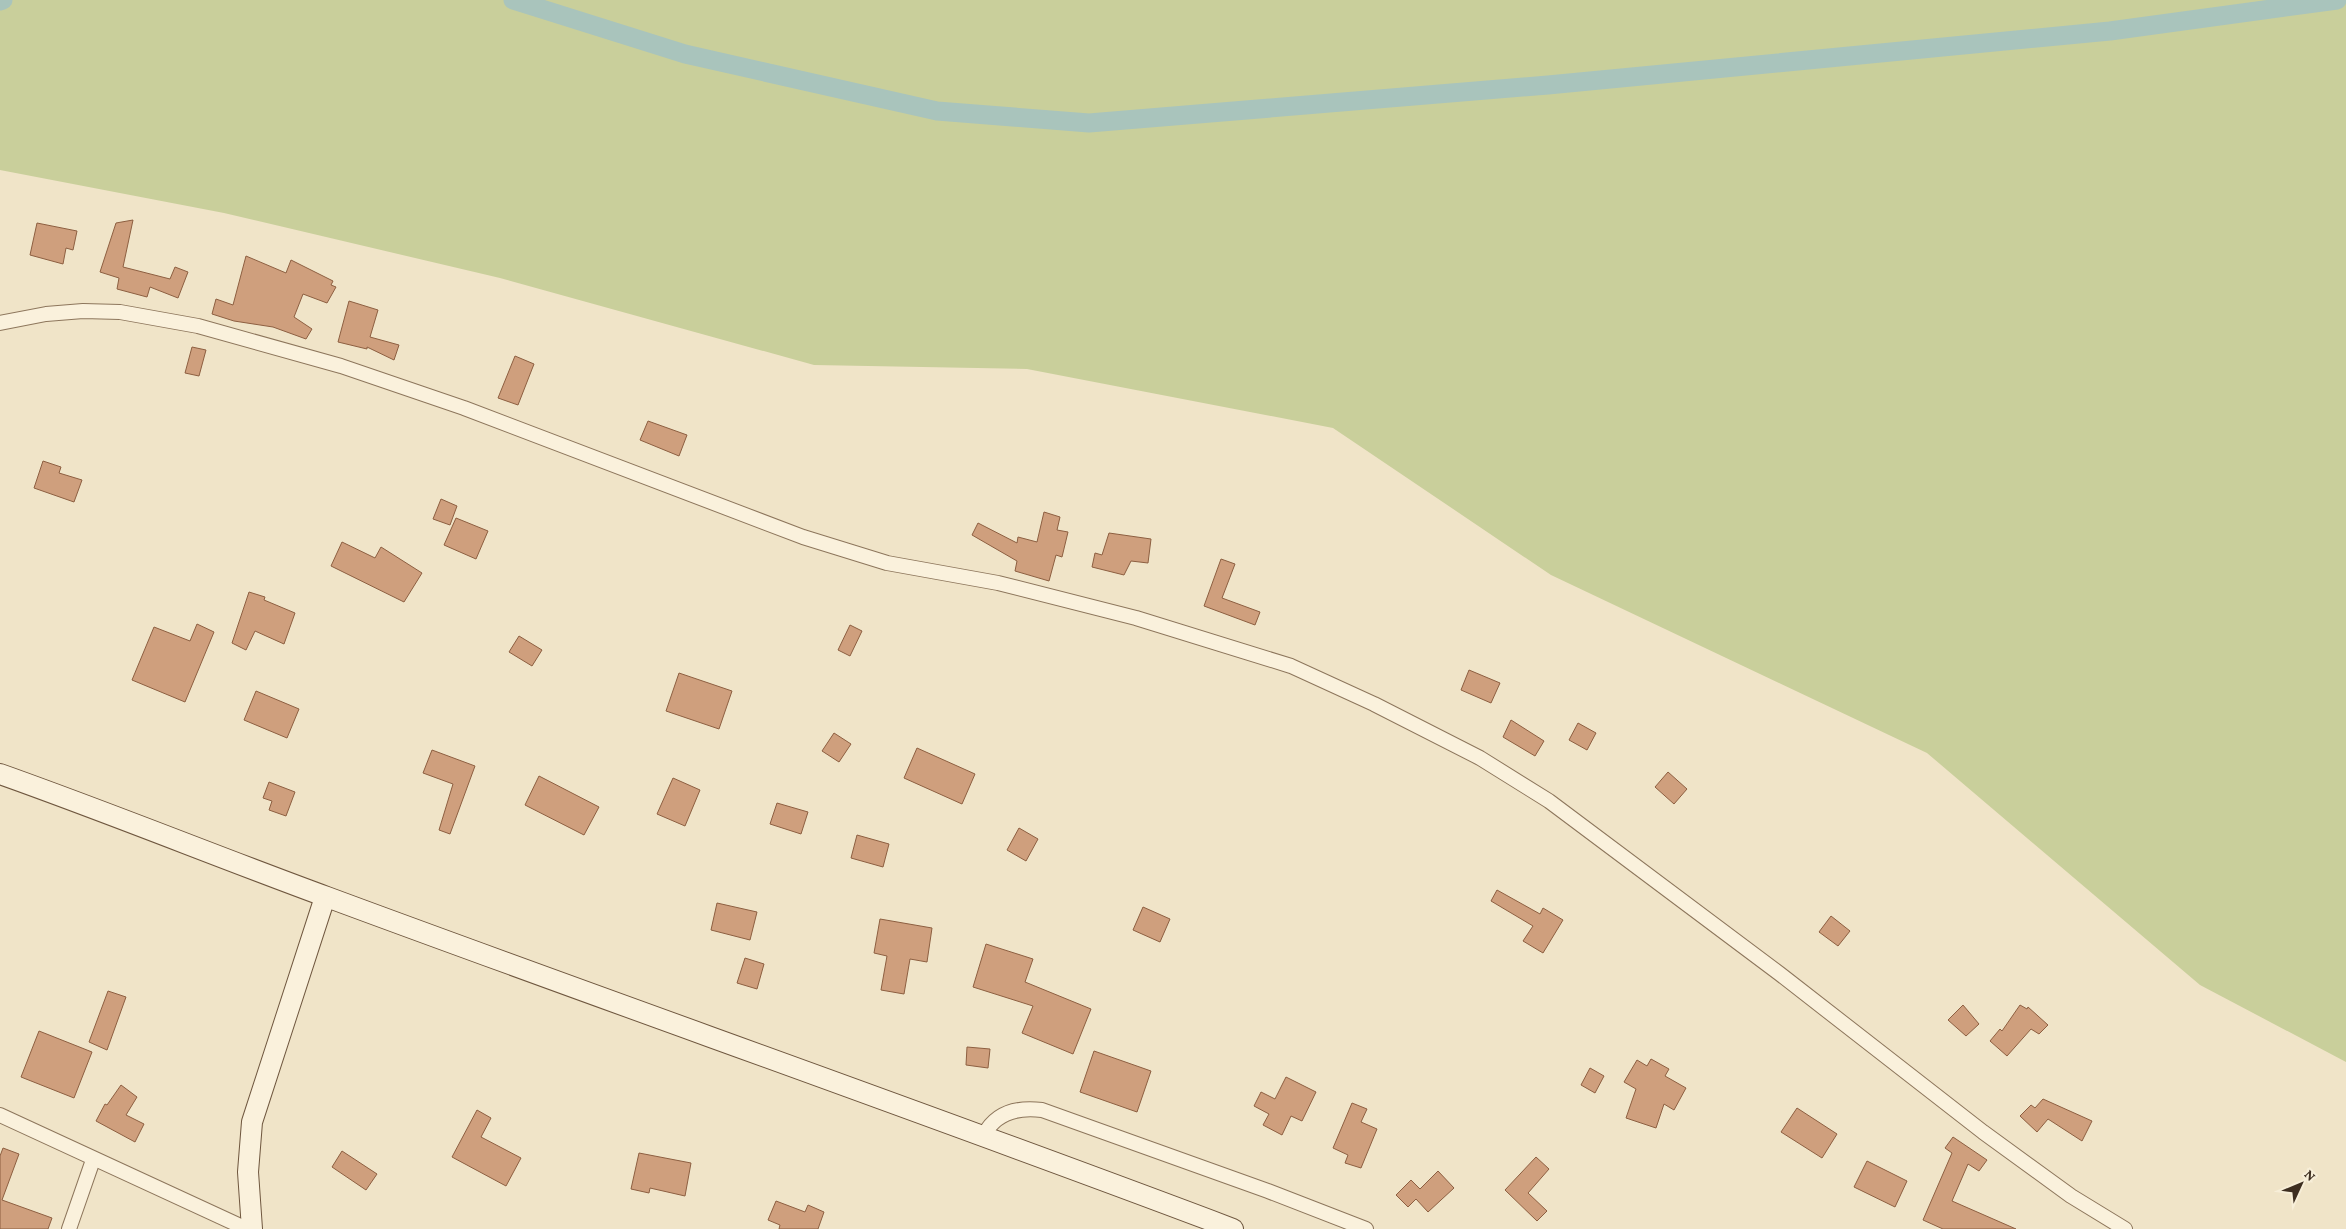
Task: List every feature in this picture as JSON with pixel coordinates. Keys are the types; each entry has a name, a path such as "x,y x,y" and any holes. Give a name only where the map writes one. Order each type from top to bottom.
{"main road":[{"path":"0,774 103,810 325,897 984,1135 1233,1229"},
{"path":"252,1229 248,1172 252,1122 325,897"}],"street":[{"path":"0,323 46,314 84,311 120,312 198,326 341,366 464,408 822,542 887,563 998,583 1136,618 1291,666 1374,704 1480,758 1548,801 1787,980 1983,1132 2071,1196 2124,1229"},
{"path":"984,1135 989,1125 1004,1114 1026,1108 1042,1110 1268,1191 1366,1229"},
{"path":"0,1116 247,1229"},
{"path":"69,1229 93,1160"}],"green space":[{"path":"0,0 2346,0 2346,1062 2200,985 1927,753 1551,575 1333,428 1027,369 814,365 500,278 224,213 0,170"}],"building":[{"path":"133,220 123,267 170,279 175,267 188,272 178,298 150,287 147,297 117,289 119,278 100,272 116,223"},
{"path":"37,223 77,231 73,250 66,248 63,264 30,255"},
{"path":"246,256 286,273 291,260 333,281 331,285 336,287 327,303 303,294 294,317 312,329 306,339 273,327 234,321 212,314 216,299 233,305"},
{"path":"349,301 378,310 370,337 399,345 394,360 367,347 367,349 338,342"},
{"path":"192,347 206,350 199,376 185,373"},
{"path":"515,356 534,364 518,405 498,398"},
{"path":"648,421 687,435 679,456 640,440"},
{"path":"43,461 61,467 59,473 82,480 74,502 34,488"},
{"path":"441,499 457,506 450,525 433,519"},
{"path":"1044,512 1060,517 1057,530 1068,532 1062,557 1056,555 1049,581 1015,571 1017,561 972,535 978,523 1017,543 1018,537 1037,542"},
{"path":"456,518 488,531 476,559 444,545"},
{"path":"1109,533 1151,539 1148,563 1131,561 1124,575 1092,567 1095,553 1102,555"},
{"path":"342,542 375,558 381,547 422,573 404,602 331,566"},
{"path":"1221,559 1235,564 1222,598 1260,612 1255,625 1204,606"},
{"path":"249,592 265,597 264,600 295,613 284,644 255,631 246,650 232,643"},
{"path":"197,624 214,632 185,702 132,680 154,627 190,641"},
{"path":"850,625 862,631 850,656 838,650"},
{"path":"519,636 542,650 532,666 509,652"},
{"path":"1469,670 1500,683 1491,703 1461,690"},
{"path":"679,673 732,691 719,729 666,711"},
{"path":"256,691 299,709 287,738 244,720"},
{"path":"1511,720 1544,741 1535,756 1503,737"},
{"path":"1578,723 1596,733 1587,750 1569,740"},
{"path":"834,733 851,744 839,762 822,751"},
{"path":"917,748 975,774 962,804 904,778"},
{"path":"432,750 475,766 450,834 439,830 453,784 423,773"},
{"path":"1668,772 1687,789 1674,804 1655,787"},
{"path":"539,776 599,807 584,835 525,805"},
{"path":"673,778 700,790 685,826 657,814"},
{"path":"269,782 295,792 286,816 269,810 272,801 263,798"},
{"path":"777,803 808,812 801,834 770,824"},
{"path":"1019,828 1038,839 1026,861 1007,850"},
{"path":"857,835 889,844 883,867 851,858"},
{"path":"1497,890 1540,914 1543,908 1563,920 1543,953 1523,941 1533,926 1491,901"},
{"path":"717,903 757,912 750,940 711,930"},
{"path":"1143,907 1170,919 1160,942 1133,930"},
{"path":"1831,916 1850,931 1838,946 1819,932"},
{"path":"880,919 932,928 927,962 910,959 904,994 881,990 887,956 874,953"},
{"path":"986,944 1033,959 1025,982 1091,1009 1073,1054 1022,1033 1033,1006 973,987"},
{"path":"745,958 764,964 757,989 737,983"},
{"path":"108,991 126,997 107,1050 89,1042"},
{"path":"1963,1005 1979,1024 1966,1036 1948,1020"},
{"path":"2020,1005 2027,1009 2028,1007 2048,1025 2039,1034 2031,1029 2007,1056 1990,1041 2000,1029 2002,1031"},
{"path":"39,1031 92,1052 74,1098 21,1077"},
{"path":"967,1047 990,1049 988,1068 966,1065"},
{"path":"1094,1051 1151,1071 1137,1112 1080,1092"},
{"path":"1651,1059 1669,1069 1665,1076 1686,1088 1674,1110 1664,1104 1656,1128 1626,1118 1636,1089 1624,1082 1637,1060 1647,1066"},
{"path":"1590,1068 1604,1076 1595,1093 1581,1085"},
{"path":"1286,1077 1316,1092 1302,1121 1291,1116 1282,1135 1263,1125 1269,1114 1254,1106 1261,1092 1275,1099"},
{"path":"121,1085 137,1097 126,1115 144,1124 135,1142 96,1121 105,1104 107,1105"},
{"path":"2043,1099 2092,1121 2082,1141 2048,1119 2037,1132 2020,1116 2031,1105 2035,1108"},
{"path":"1352,1103 1367,1109 1361,1122 1377,1129 1361,1168 1345,1163 1348,1155 1333,1148"},
{"path":"1797,1108 1837,1134 1822,1158 1781,1132"},
{"path":"477,1110 491,1118 481,1137 521,1158 506,1186 452,1157"},
{"path":"1953,1137 1987,1160 1979,1171 1968,1164 1952,1201 2016,1229 1943,1229 1923,1220 1952,1153 1945,1148"},
{"path":"3,1148 19,1154 2,1200 52,1218 48,1229 0,1229 0,1156"},
{"path":"342,1151 377,1174 366,1190 332,1167"},
{"path":"639,1153 691,1163 685,1196 650,1188 649,1193 631,1189"},
{"path":"1536,1157 1549,1169 1528,1193 1547,1211 1537,1221 1505,1190"},
{"path":"1867,1161 1907,1181 1895,1207 1854,1187"},
{"path":"1438,1171 1454,1188 1428,1212 1416,1199 1408,1207 1396,1195 1411,1180 1420,1189"},
{"path":"776,1201 805,1212 808,1205 824,1212 818,1229 779,1229 780,1225 768,1220"}],"waterway":[{"path":"513,0 685,54 937,111 1089,123 1548,85 2110,31 2337,0"}]}
